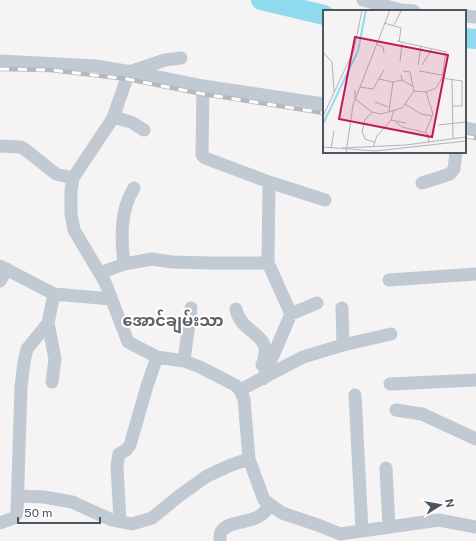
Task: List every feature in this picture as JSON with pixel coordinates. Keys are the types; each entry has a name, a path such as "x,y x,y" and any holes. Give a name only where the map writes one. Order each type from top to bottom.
{"street":[{"path":"363,0 401,10"},
{"path":"466,16 476,17"},
{"path":"129,72 165,60 181,58"},
{"path":"0,61 96,66 203,86 323,104"},
{"path":"129,72 113,117 73,178 71,191 71,214 74,230 105,282 128,342 157,357 184,361 200,367 234,385 240,390 244,399 248,460 264,500 282,513 318,525 340,538 362,530 439,520 476,527"},
{"path":"203,86 202,155 205,158 269,182 325,200"},
{"path":"113,117 131,122 144,130"},
{"path":"466,128 476,130"},
{"path":"0,146 21,147 56,174 73,178"},
{"path":"422,183 450,174 454,169 456,153"},
{"path":"269,182 268,263 291,314"},
{"path":"124,264 122,248 123,222 128,197 134,188"},
{"path":"100,273 124,264 152,260 210,263 268,263"},
{"path":"0,281 3,268 54,294 111,299"},
{"path":"389,280 476,274"},
{"path":"52,382 55,359 48,323 54,294"},
{"path":"260,380 291,314 317,303"},
{"path":"184,361 191,308"},
{"path":"342,308 342,345"},
{"path":"236,309 241,322 259,336 266,349 266,356 260,380"},
{"path":"0,523 14,518 17,512 21,387 24,362 28,349 48,323"},
{"path":"240,390 303,357 342,345 391,334"},
{"path":"120,521 117,466 118,458 119,454 129,447 157,357"},
{"path":"390,384 476,380"},
{"path":"355,395 362,530"},
{"path":"396,410 422,414 476,439"},
{"path":"18,496 44,497 72,502 112,520 132,524 152,518 207,476 231,465 248,460"},
{"path":"386,468 389,527"},
{"path":"220,541 221,532 226,527 249,520 262,514 268,508 269,504"}],"waterway":[{"path":"261,0 323,15"},
{"path":"466,38 476,39"}],"railway":[{"path":"0,69 51,70 127,79 203,94 323,113"},
{"path":"466,136 476,138"}],"district":[{"name":"အောင်ချမ်းသာ","path":"173,320"}]}
